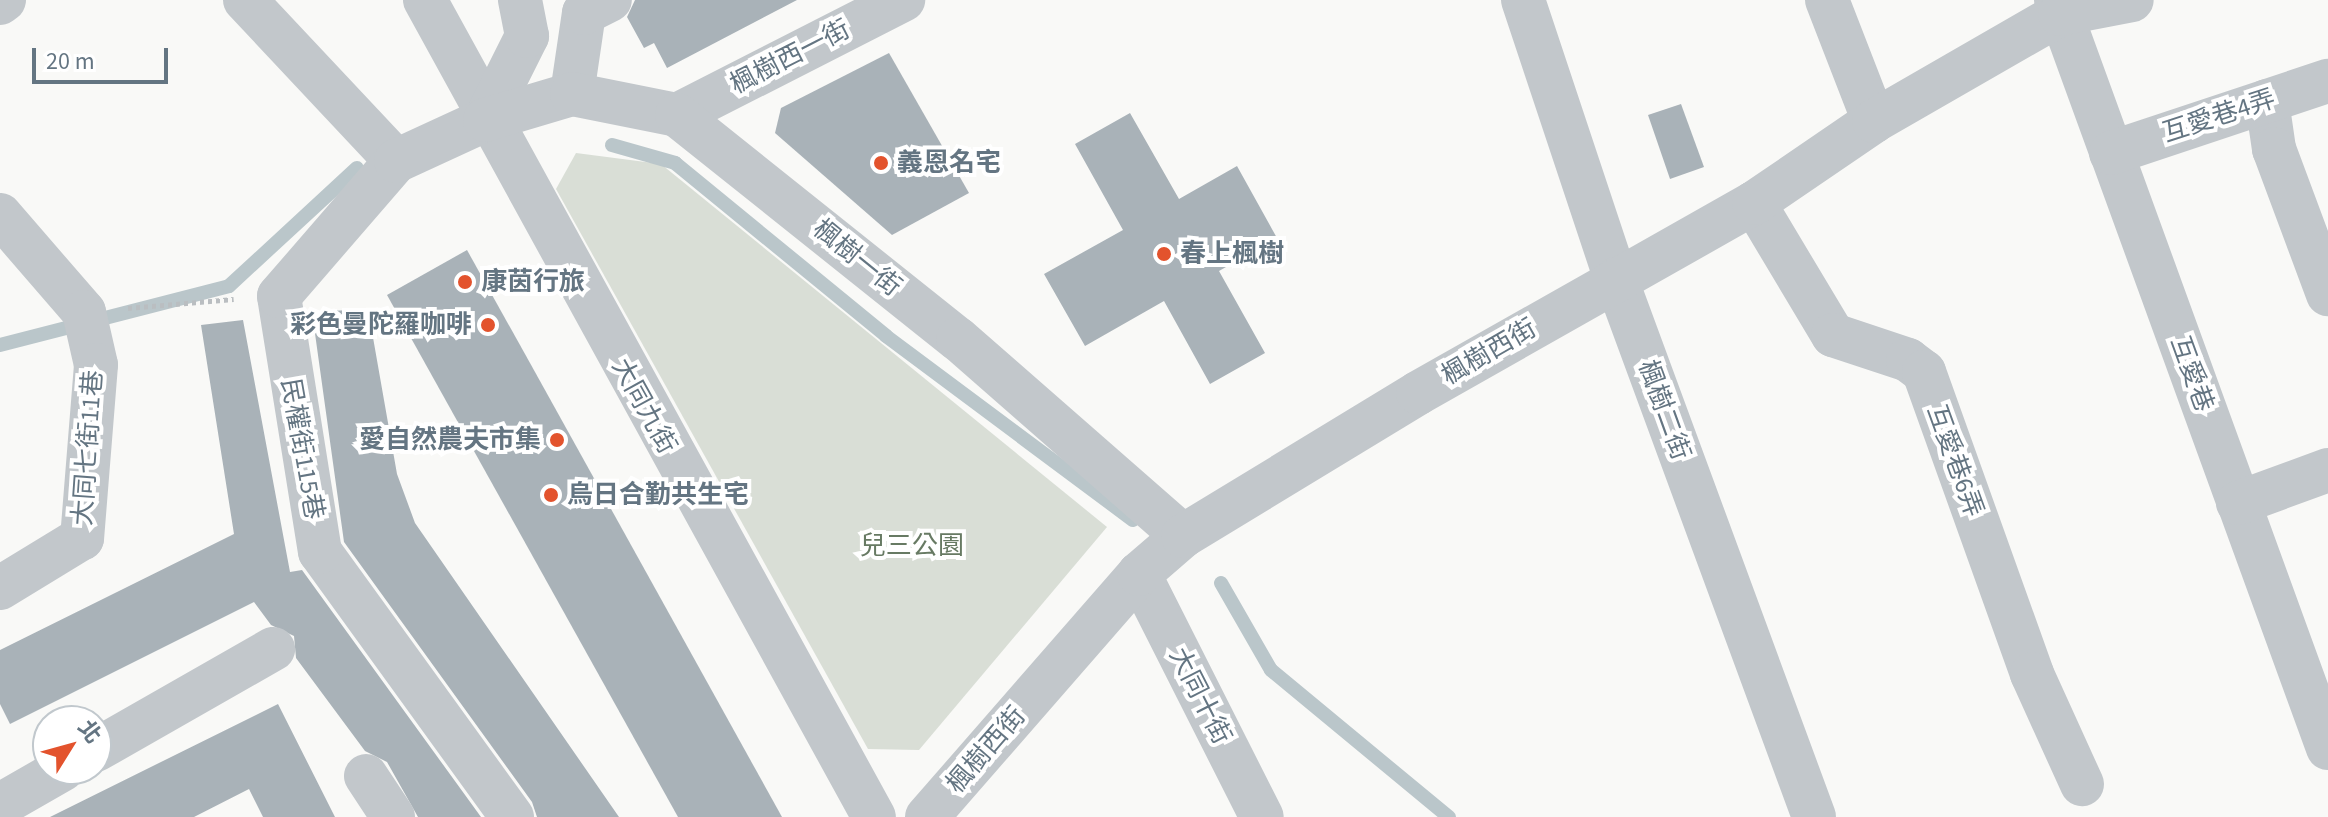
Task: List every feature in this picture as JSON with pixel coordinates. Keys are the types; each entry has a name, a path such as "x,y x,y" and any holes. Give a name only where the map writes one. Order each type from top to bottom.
{"street":[{"path":"245,0 396,161"},
{"name":"大同九街","path":"425,0 485,120 874,817"},
{"path":"279,296 396,161 485,120 527,36 520,0"},
{"path":"572,94 584,13 610,0"},
{"name":"楓樹西一街","path":"677,115 903,0"},
{"name":"楓樹二街","path":"1523,0 1616,279 1814,817"},
{"path":"1827,0 1874,121"},
{"name":"楓樹西街","path":"927,817 1139,574 1183,536 1616,279 1754,203 1874,121 2058,7 2132,0"},
{"name":"互愛巷","path":"2058,7 2328,748"},
{"name":"互愛巷4弄","path":"2111,153 2328,81"},
{"name":"楓樹一街","path":"485,120 572,94 677,115 958,339 1183,536"},
{"path":"2267,101 2274,149 2328,294"},
{"name":"互愛巷6弄","path":"1754,203 1833,335 1908,360 1924,372 2032,674 2082,784"},
{"path":"0,215 84,312"},
{"name":"民權街115巷","path":"279,296 320,552 512,817"},
{"name":"大同七街11巷","path":"0,588 82,538 96,365 84,312"},
{"path":"2238,503 2328,470"},
{"name":"大同十街","path":"1139,574 1262,817"},
{"path":"112,741 273,649"},
{"path":"366,776 393,817"},
{"path":"9,800 35,785"}],"path":[{"path":"84,312 279,296"}],"green space":[{"name":"兒三公園","path":"576,153 661,164 1107,527 919,750 868,749 556,189"}],"building":[{"path":"635,0 797,0 667,68 654,43 644,48 627,17"},
{"name":"義恩名宅","path":"889,53 969,193 892,235 775,133 781,108"},
{"path":"1681,104 1704,167 1670,179 1648,115"},
{"name":"春上楓樹","path":"1130,113 1179,199 1237,166 1277,238 1219,271 1265,353 1210,384 1164,301 1085,346 1044,274 1123,230 1075,144"},
{"name":"烏日合勤共生宅","path":"467,250 782,817 678,817 387,295"},
{"path":"368,309 397,474 415,523 619,817 537,817 532,802 344,542 312,312"},
{"path":"243,320 290,572 302,570 481,817 418,817 387,762 365,751 296,658 294,636 271,625 254,602 48,705 32,705 32,713 10,724 0,704 0,650 234,534 201,325"},
{"path":"278,704 335,817 263,817 249,789 194,817 50,817"}],"waterway":[{"path":"612,145 675,163 886,336 1133,520"},
{"path":"0,345 229,286 357,168"},
{"path":"1221,583 1271,670 1449,817"}],"place":[{"name":"義恩名宅","path":"881,163"},
{"name":"春上楓樹","path":"1164,254"},
{"name":"康茵行旅","path":"465,282"},
{"name":"彩色曼陀羅咖啡","path":"488,325"},
{"name":"愛自然農夫市集","path":"557,440"},
{"name":"烏日合勤共生宅","path":"551,495"}]}
